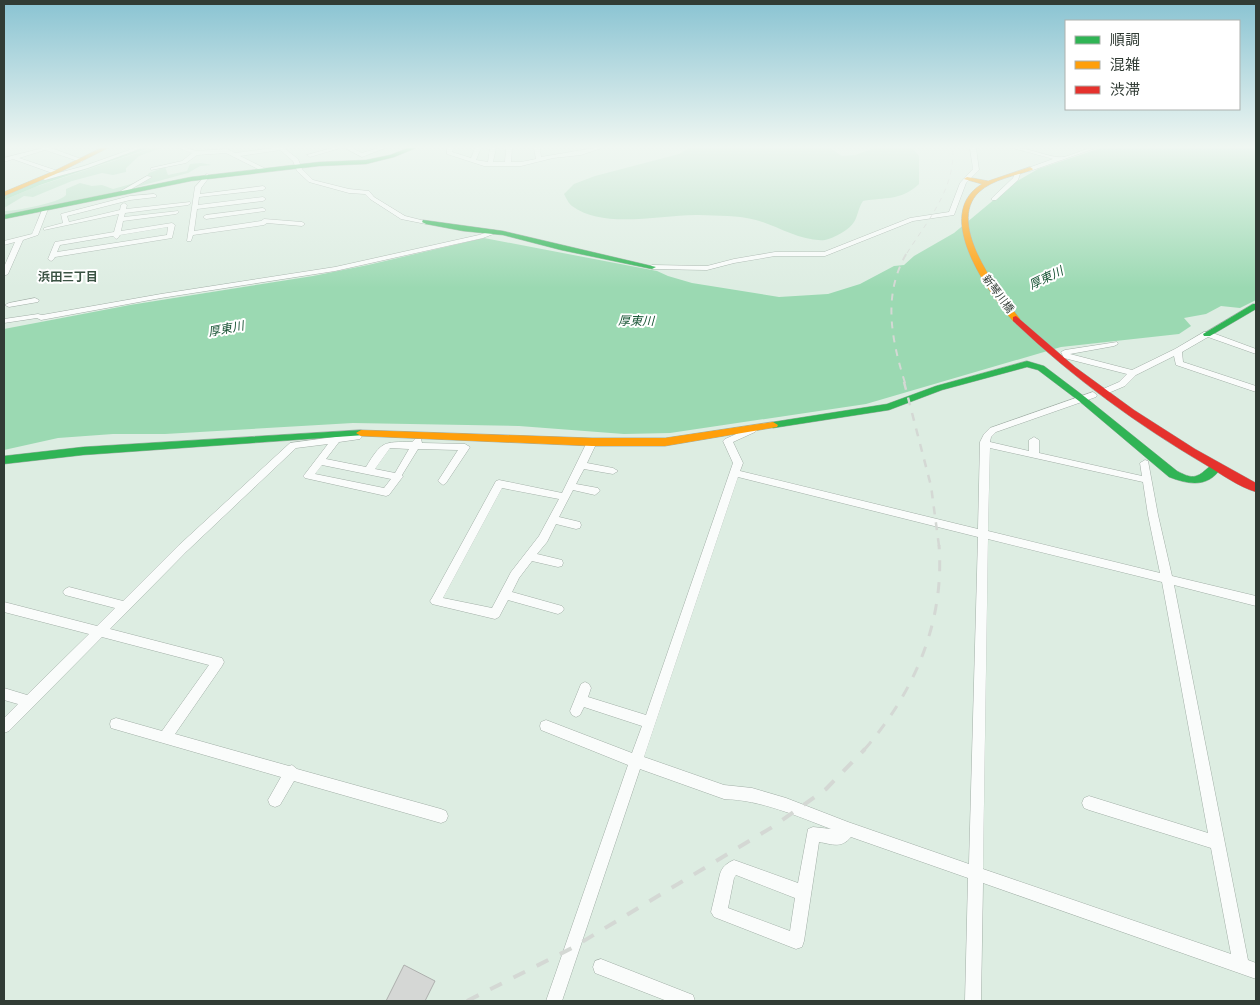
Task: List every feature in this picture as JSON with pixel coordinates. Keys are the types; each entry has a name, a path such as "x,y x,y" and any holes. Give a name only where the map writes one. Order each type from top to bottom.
{"street":[{"path":"4,217 121,195"},
{"path":"67,224 63,215 123,195"},
{"path":"113,249 126,195"},
{"path":"139,195 154,196"},
{"path":"200,195 196,196 190,236 220,229 264,223 302,224"},
{"path":"263,195 264,223"},
{"path":"371,195 403,218 471,231 494,232 652,267 707,268 775,254 832,253 912,220 936,215 950,215 952,214 958,195"},
{"name":"新琴川橋","path":"973,195 968,200 965,217 970,246 979,268 991,287 1020,322 1055,356 1124,409 1216,467 1256,488"},
{"path":"994,199 999,195"},
{"path":"195,207 263,199"},
{"path":"46,229 123,211 188,203"},
{"path":"121,219 175,216 178,205"},
{"path":"4,243 35,235 45,209"},
{"path":"206,217 263,210"},
{"path":"59,226 61,232 106,222 104,215"},
{"path":"220,229 223,216"},
{"path":"172,225 170,237 113,249 52,257 57,243 117,233 172,225"},
{"path":"35,300 13,304 7,321 38,316 42,318 146,298 335,269 481,237 494,232"},
{"path":"4,274 20,239"},
{"path":"1106,391 1122,384 1133,374 1178,352 1256,306"},
{"path":"1207,334 1256,351"},
{"path":"1114,344 1065,352 1067,356 1133,374"},
{"path":"1178,352 1179,363 1256,390"},
{"path":"4,460 32,456 286,436 372,432 592,442 664,442 889,407 939,388 1027,364 1041,368 1088,397 1112,422 1173,474 1187,480 1201,480 1216,467"},
{"path":"973,1001 985,444 987,436 993,430 1088,397"},
{"path":"554,1001 735,473 738,463 728,441 753,429"},
{"path":"4,727 124,606 293,445 372,432"},
{"path":"399,472 416,441 434,440 446,435"},
{"path":"320,461 398,476 386,492 308,476 336,439"},
{"path":"1034,440 1034,456"},
{"path":"565,497 499,484 436,601 494,614 515,575 531,557 553,520 565,497 570,486 581,465 592,442"},
{"path":"985,444 1142,479"},
{"path":"371,467 387,446 465,447 443,482"},
{"path":"4,465 32,456"},
{"path":"1145,463 1153,515 1217,843 1249,969"},
{"path":"581,465 613,471"},
{"path":"735,473 1256,601"},
{"path":"570,486 594,492"},
{"path":"553,520 576,525"},
{"path":"531,557 558,563"},
{"path":"69,592 124,606"},
{"path":"505,595 558,609"},
{"path":"4,607 218,662 165,738"},
{"path":"4,694 29,702"},
{"path":"581,700 649,722"},
{"path":"116,724 292,772 440,816"},
{"path":"546,726 636,761 724,792 737,790 798,810 1249,969"},
{"path":"275,800 292,772"},
{"path":"1089,803 1217,843"},
{"path":"804,893 734,867 727,874 719,912 796,941 804,893 813,834 840,838 848,829"},
{"path":"601,967 687,1001"}],"shaded area":[{"path":"16,195 38,195 33,197 24,196 4,208 4,200"},
{"path":"66,195 104,195 4,215 4,211 46,204"},
{"path":"565,195 902,195 863,201 852,225 841,233 825,240 807,239 749,218 684,215 616,219 585,213 572,206"}],"water":[{"name":"厚東川","path":"1000,195 1256,195 1256,300 1240,308 1221,306 1206,314 1184,318 1191,326 1179,334 1061,347 866,404 670,433 624,434 519,426 353,423 58,438 4,450 4,329 130,305 313,276 484,238 657,271 692,283 779,297 828,294 860,284 894,266 904,265 914,256 954,233"}],"building":[{"path":"404,965 435,981 425,1001 386,1001"}],"waterway":[{"path":"4,197 9,195"}],"railway":[{"path":"907,253 943,195"},
{"path":"905,383 896,349 891,316 895,283 907,253"},
{"path":"904,382 931,486 939,546"},
{"path":"864,750 898,705 922,655 931,629 937,602 940,574 939,545"},
{"path":"467,1001 572,948 774,826 826,789 865,749"}],"traffic: fast":[{"path":"4,217 113,195"},
{"path":"426,222 463,229 503,233 561,248 652,267"},
{"path":"1207,334 1256,306"},
{"path":"773,425 889,407 939,388 1027,364 1041,368 1082,399 1173,474 1196,480 1217,467"},
{"path":"4,460 83,451 361,433"}],"traffic: slow":[{"path":"973,195 967,206 965,222 969,240 985,277 1016,319"},
{"path":"361,433 592,442 665,442 773,425"}],"traffic: jam":[{"path":"1016,319 1071,369 1130,413 1192,452 1256,488"}],"district":[{"name":"浜田三丁目","path":"68,277"}]}
